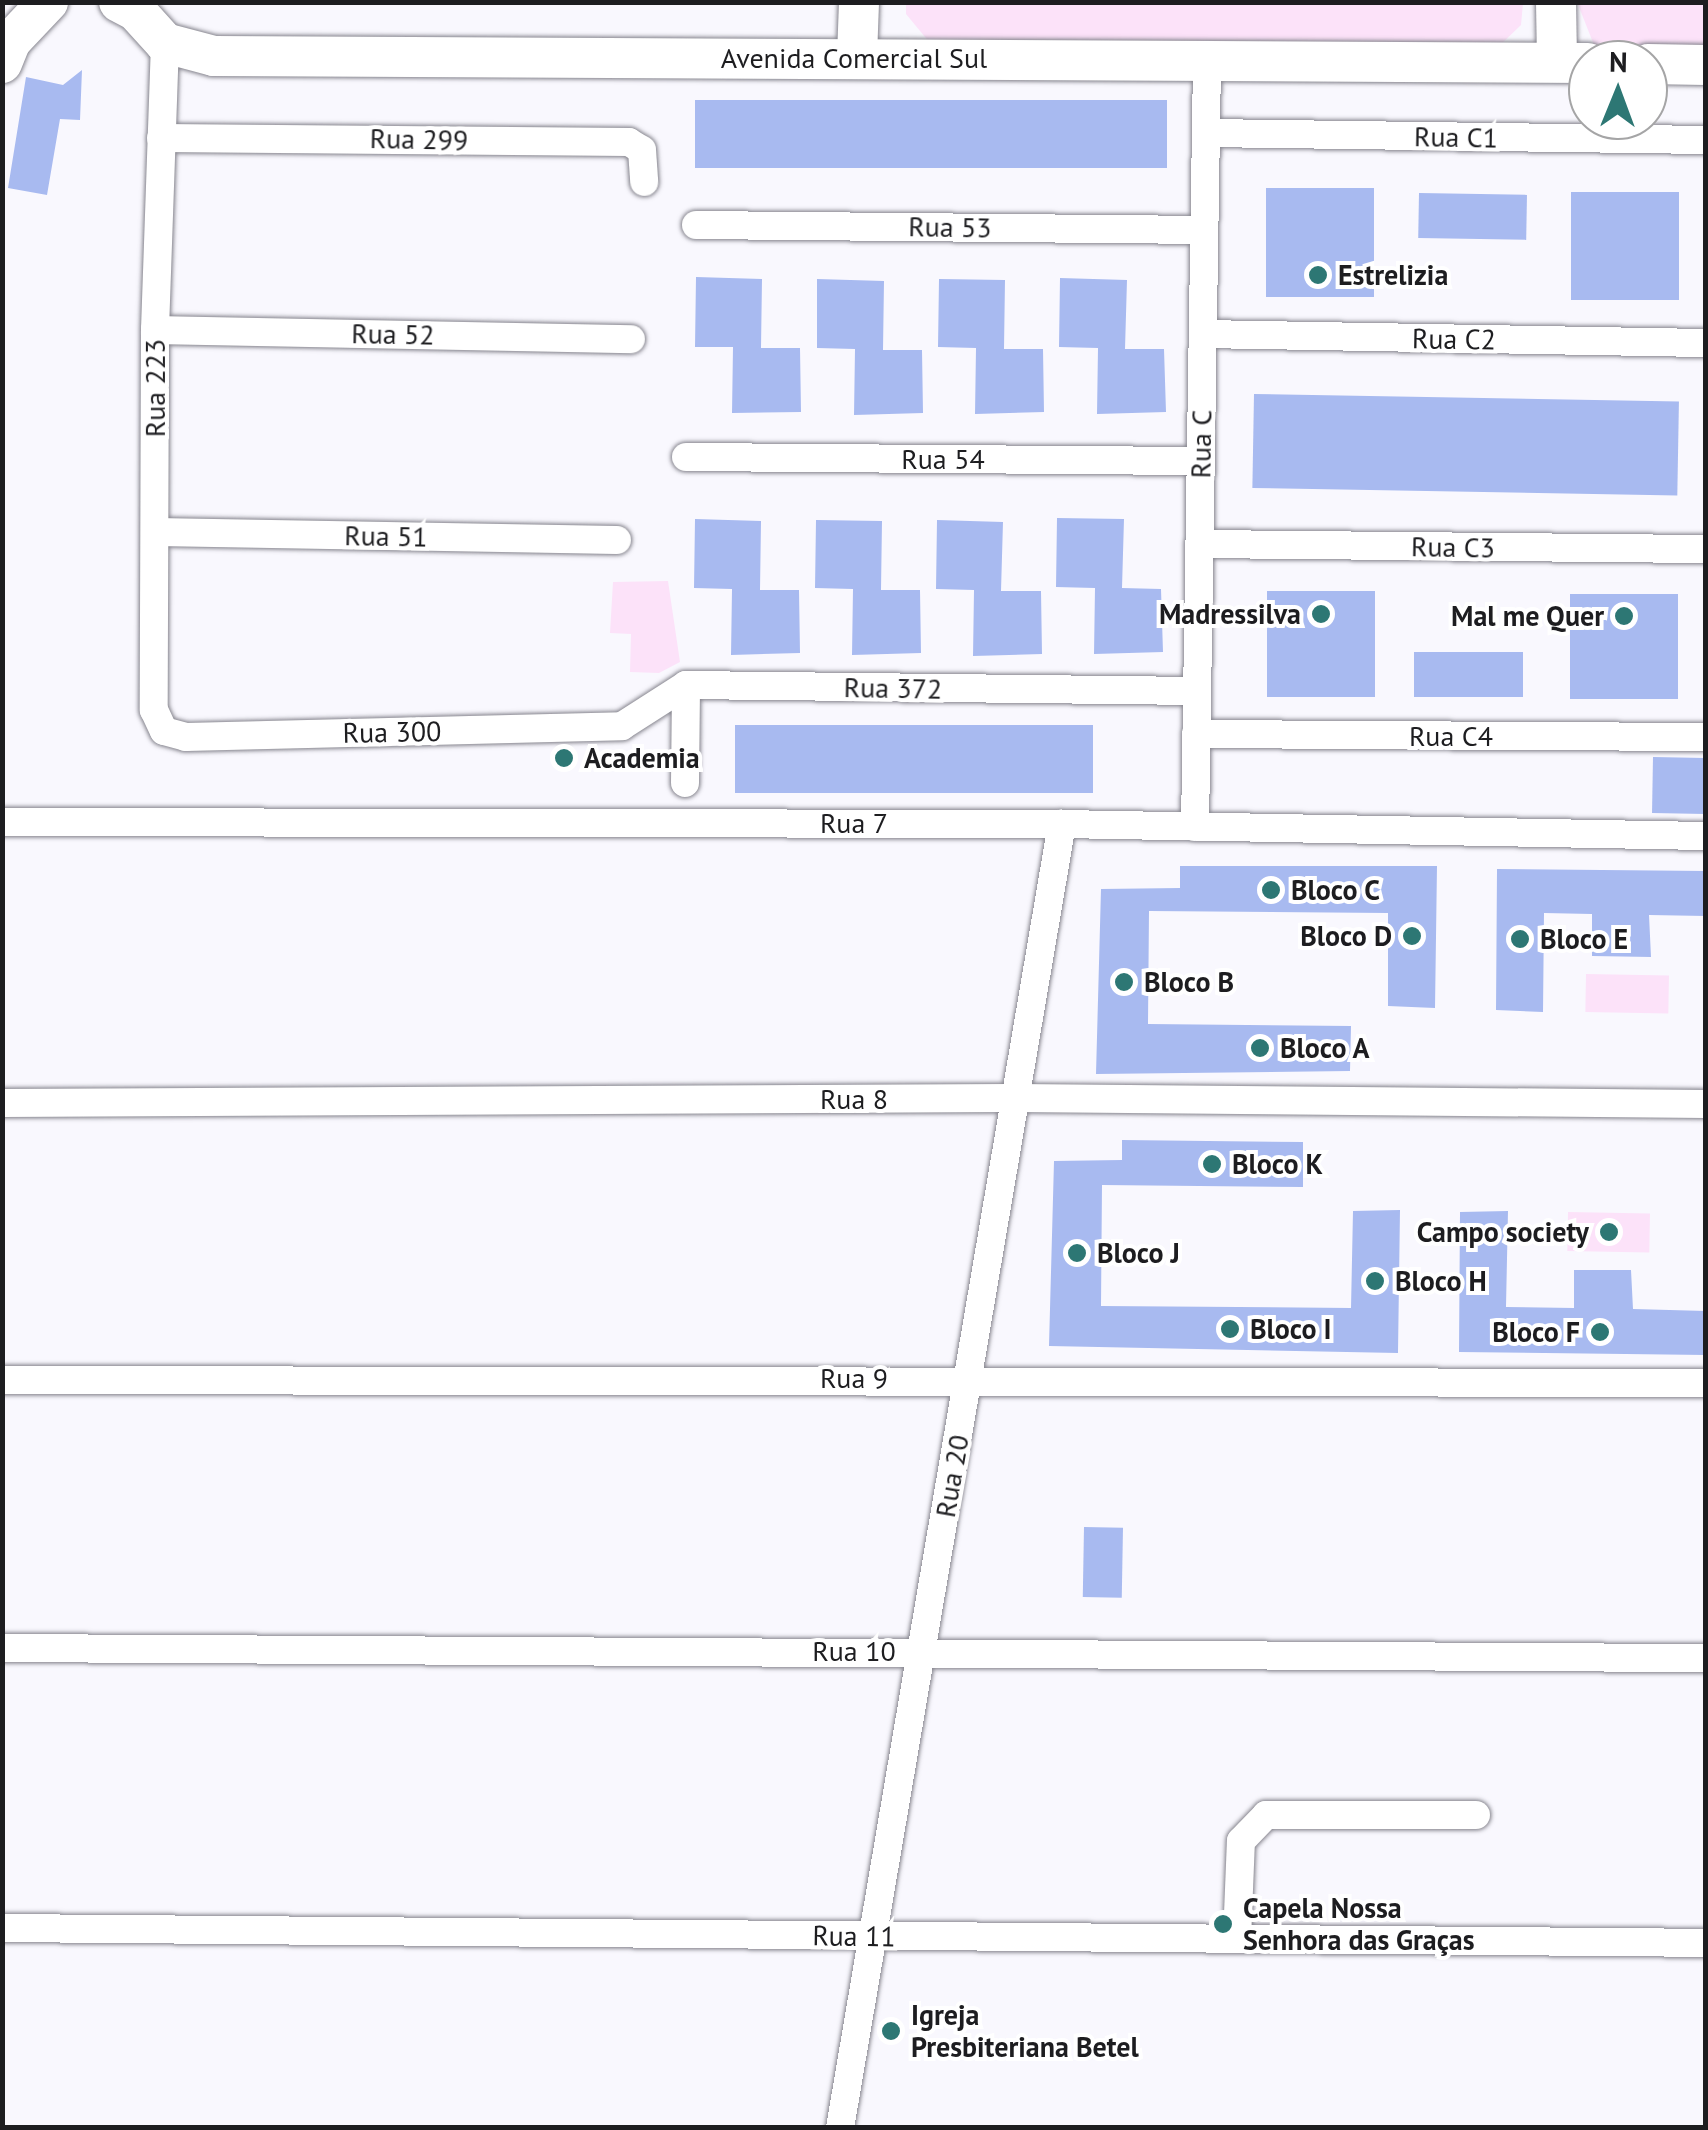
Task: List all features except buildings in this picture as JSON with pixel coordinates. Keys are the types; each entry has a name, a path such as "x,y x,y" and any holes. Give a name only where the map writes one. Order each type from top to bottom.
{"street":[{"path":"2,63 11,41 48,2"},
{"path":"857,57 858,2"},
{"path":"1556,2 1568,47"},
{"path":"131,5 165,43"},
{"name":"Avenida Comercial Sul","path":"165,43 214,56 1568,62"},
{"name":"Rua 223","path":"164,731 154,710 155,330 165,43"},
{"name":"Rua C","path":"1195,827 1208,61"},
{"path":"1668,64 1706,65"},
{"name":"Rua C1","path":"1206,133 1706,140"},
{"name":"Rua 299","path":"161,138 629,142 642,150 644,182"},
{"name":"Rua 53","path":"696,225 1204,230"},
{"name":"Rua 52","path":"155,330 631,339"},
{"name":"Rua C2","path":"1203,334 1706,343"},
{"name":"Rua 54","path":"686,456 1200,460"},
{"name":"Rua 51","path":"156,532 616,540"},
{"name":"Rua C3","path":"1200,544 1706,549"},
{"path":"684,782 686,685"},
{"name":"Rua 300","path":"164,731 186,737 622,726 686,685"},
{"name":"Rua 372","path":"686,685 1197,692"},
{"name":"Rua C4","path":"1196,734 1706,737"},
{"name":"Rua 7","path":"2,822 1062,824 1706,836"},
{"name":"Rua 20","path":"840,2128 1062,824"},
{"name":"Rua 8","path":"2,1103 1016,1098 1706,1104"},
{"name":"Rua 9","path":"2,1380 969,1377 1706,1383"},
{"name":"Rua 10","path":"2,1648 1706,1658"},
{"path":"1237,1939 1241,1842 1266,1815 1476,1816"},
{"name":"Rua 11","path":"2,1928 1706,1943"}],"shaded area":[{"path":"906,2 1523,3 1521,25 1495,50 930,43 906,14"},
{"path":"1577,2 1705,3 1705,51 1668,49 1668,40 1592,40"},
{"path":"668,581 680,662 659,673 630,672 631,634 610,633 613,582"},
{"path":"1586,974 1669,975 1668,1013 1585,1012"},
{"name":"Campo society","path":"1568,1212 1650,1213 1649,1252 1567,1251"}],"place":[{"name":"Estrelizia","path":"1318,275"},
{"name":"Madressilva","path":"1321,614"},
{"name":"Mal me Quer","path":"1624,616"},
{"name":"Academia","path":"564,758"},
{"name":"Bloco C","path":"1271,890"},
{"name":"Bloco D","path":"1412,936"},
{"name":"Bloco E","path":"1520,939"},
{"name":"Bloco B","path":"1124,982"},
{"name":"Bloco A","path":"1260,1048"},
{"name":"Bloco K","path":"1212,1164"},
{"name":"Campo society","path":"1609,1232"},
{"name":"Bloco J","path":"1077,1253"},
{"name":"Bloco H","path":"1375,1281"},
{"name":"Bloco I","path":"1230,1329"},
{"name":"Bloco F","path":"1600,1332"},
{"name":"Capela Nossa Senhora das Graças","path":"1223,1924"},
{"name":"Igreja Presbiteriana Betel","path":"891,2031"}]}
